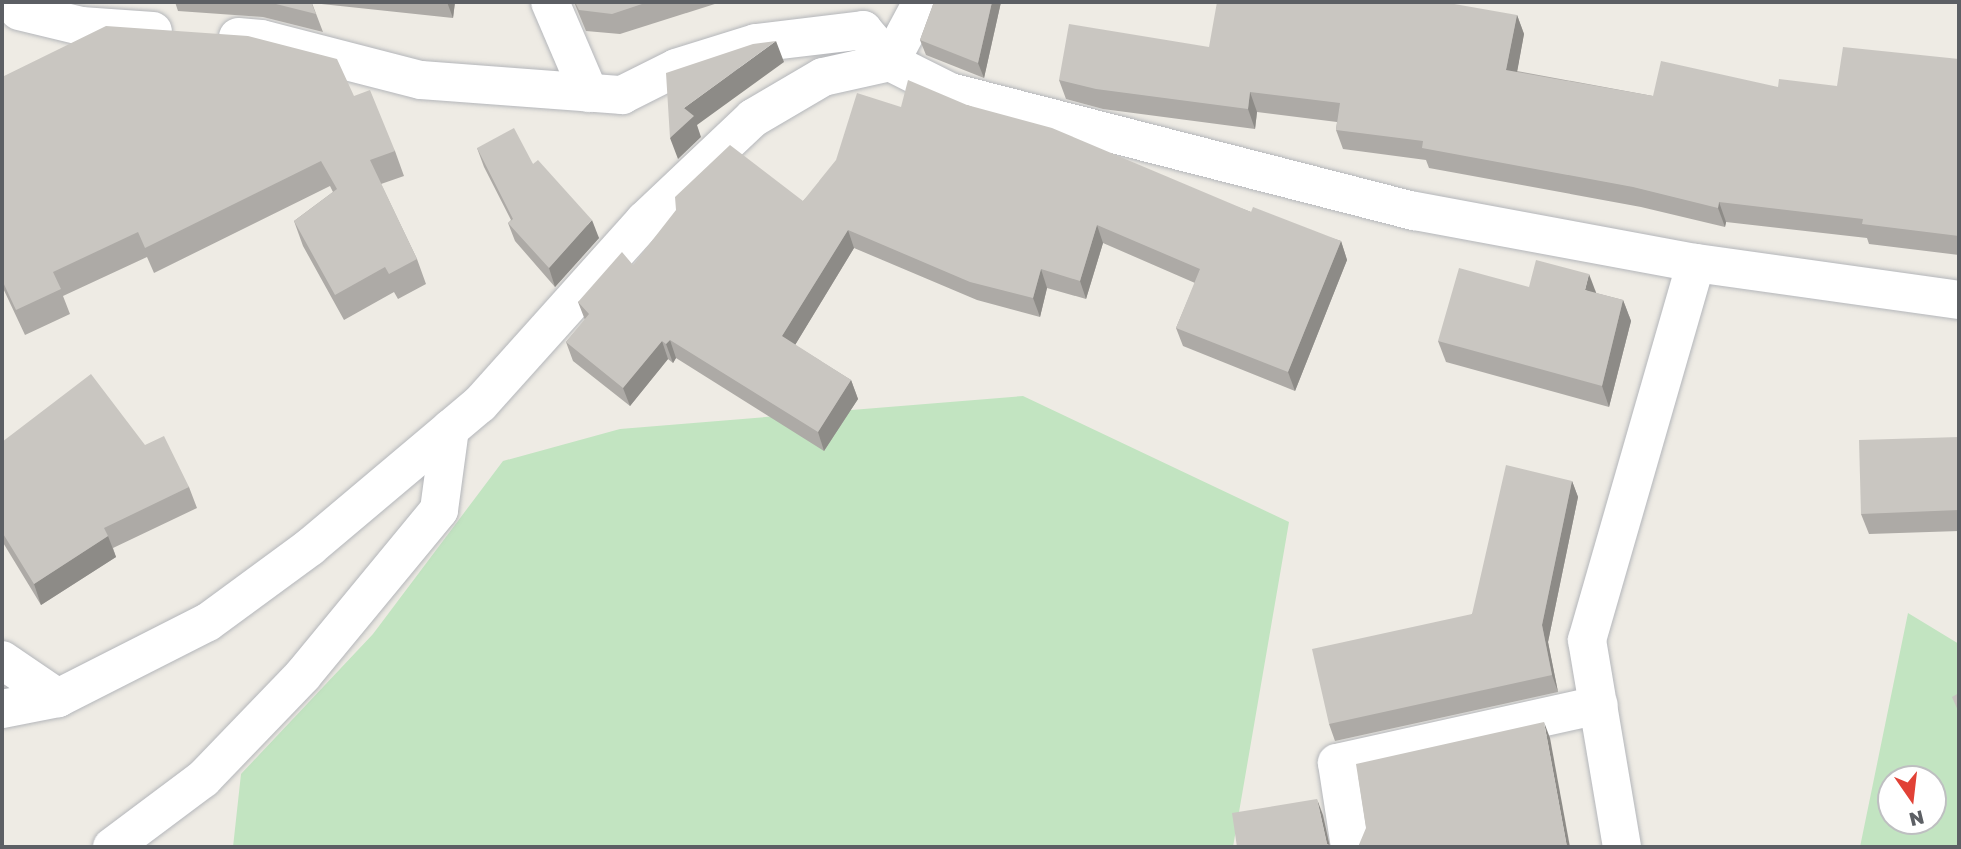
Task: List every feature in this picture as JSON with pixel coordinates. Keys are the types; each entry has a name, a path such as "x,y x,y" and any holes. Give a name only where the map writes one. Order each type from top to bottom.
{"street":[{"path":"550,2 589,93"},
{"path":"2,709 58,698 208,622 310,547 480,404 645,221 754,118 824,77 890,62 922,2"},
{"path":"18,9 81,26 261,39 421,80 622,95 676,68 756,43 863,30 890,62 950,92 1415,211 1696,263 1959,300"},
{"path":"1622,847 1587,640 1696,263"},
{"path":"112,847 204,779 303,675 439,510 450,429"},
{"path":"2,660 58,698"},
{"path":"1350,847 1337,763 1599,705"}],"green space":[{"path":"1023,396 1289,522 1233,847 233,847 241,774 373,634 503,461 620,429"},
{"path":"1908,613 1959,644 1959,847 1860,847"}],"building":[{"path":"268,2 311,2 316,14"},
{"path":"575,2 648,2 612,14 579,10"},
{"path":"934,2 992,2 978,63 920,40"},
{"path":"1217,2 1443,2 1517,15 1506,70 1653,96 1661,61 1778,87 1779,79 1837,86 1843,47 1959,59 1959,236 1862,224 1863,219 1719,202 1718,208 1633,187 1422,148 1423,141 1336,130 1340,103 1250,92 1248,109 1096,89 1059,80 1069,24 1209,47"},
{"path":"106,26 248,36 337,59 354,96 370,90 395,151 370,160 417,259 389,274 385,267 335,295 294,221 337,189 321,161 145,248 138,232 53,272 61,289 16,310 2,280 2,77"},
{"path":"776,41 684,108 694,116 670,138 666,73 753,44"},
{"path":"908,80 967,105 1052,128 1251,212 1253,207 1341,241 1288,372 1176,328 1200,269 1097,225 1080,281 1041,269 1033,298 970,282 848,230 782,336 851,380 818,432 670,340 666,344 662,341 623,388 566,342 589,314 578,302 622,252 633,265 676,210 675,197 730,145 803,201 836,160 857,93 901,107"},
{"path":"514,128 533,164 538,160 592,220 549,268 508,223 513,219 477,148"},
{"path":"1536,260 1589,274 1585,290 1623,300 1602,386 1438,341 1459,268 1529,287"},
{"path":"91,374 145,445 164,436 189,487 104,528 108,536 34,584 2,532 2,442"},
{"path":"1959,437 1959,510 1861,514 1859,440"},
{"path":"1506,465 1572,481 1542,625 1552,675 1329,724 1312,649 1472,614"},
{"path":"1959,693 1959,713 1952,697"},
{"path":"1544,722 1567,847 1358,847 1366,828 1356,764"},
{"path":"1317,799 1327,844 1336,847 1237,847 1232,813"}]}
